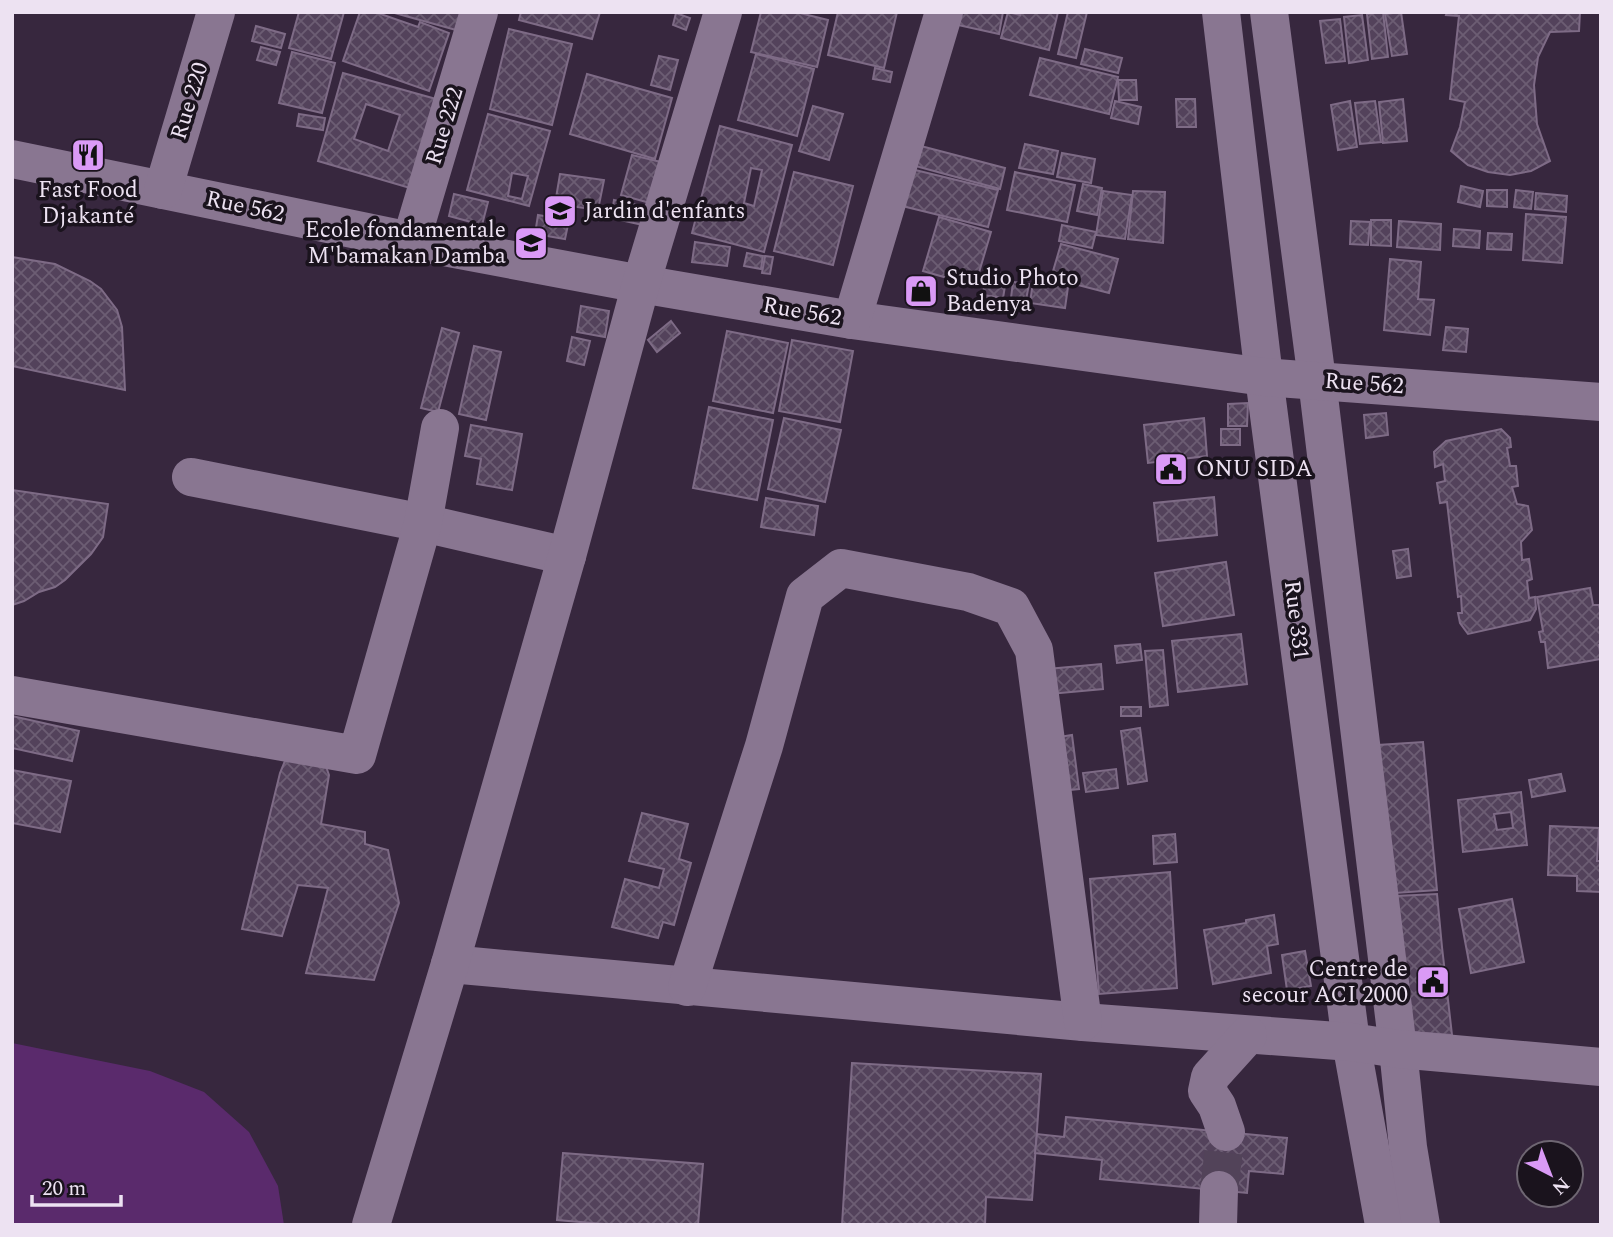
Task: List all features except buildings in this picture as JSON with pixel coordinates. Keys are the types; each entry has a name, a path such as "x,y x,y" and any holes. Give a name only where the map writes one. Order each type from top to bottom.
{"street":[{"name":"Rue 220","path":"163,190 216,12"},
{"name":"Rue 222","path":"411,241 479,12"},
{"path":"371,1225 450,964 567,556 641,284 723,12"},
{"path":"852,320 944,12"},
{"name":"Rue 331","path":"1221,12 1264,377 1351,1042 1384,1225"},
{"path":"1269,12 1317,380 1408,1147 1421,1225"},
{"name":"Rue 562","path":"12,159 411,241 852,320 1264,377 1601,402"},
{"path":"12,695 357,755 423,523 440,428"},
{"path":"191,478 423,523 567,556"},
{"path":"687,987 764,746 805,596 841,568 968,592 1011,607 1034,650 1083,1023"},
{"path":"450,964 1083,1023 1351,1042 1398,1049 1601,1067"},
{"path":"1226,1132 1217,1106 1207,1091 1210,1077 1248,1035"}],"shaded area":[{"path":"12,1043 150,1071 204,1092 249,1132 278,1186 284,1225 12,1225"}],"tunnel":[{"path":"1219,1190 1226,1132"}],"place":[{"name":"Fast Food Djakanté","path":"88,155"},
{"name":"Jardin d'enfants","path":"560,211"},
{"name":"Ecole fondamentale M'bamakan Damba","path":"531,243"},
{"name":"Studio Photo Badenya","path":"921,291"},
{"name":"ONU SIDA","path":"1171,469"},
{"name":"Centre de secour ACI 2000","path":"1433,982"}]}
